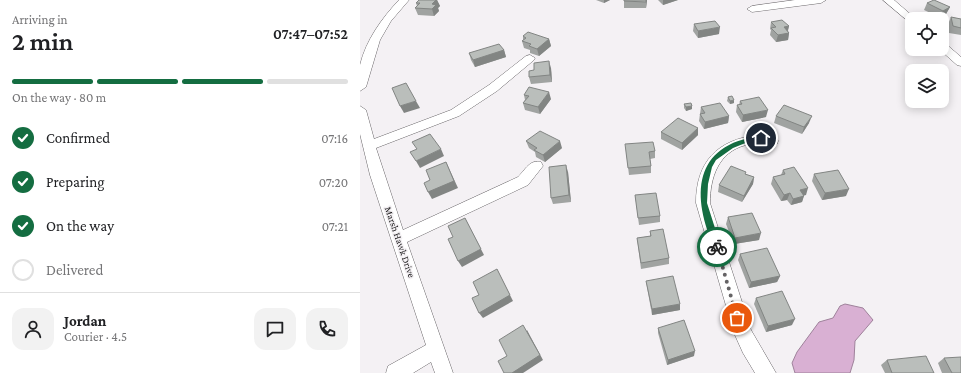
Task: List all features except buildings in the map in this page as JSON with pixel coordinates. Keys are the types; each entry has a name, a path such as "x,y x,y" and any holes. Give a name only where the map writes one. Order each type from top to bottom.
{"street":[{"path":"360,87 364,54 377,34 404,0"},
{"path":"752,9 773,5 821,0"},
{"path":"888,0 905,14"},
{"path":"956,54 961,63"},
{"path":"369,146 460,110 493,88 530,58"},
{"name":"Marsh Hawk Drive","path":"360,110 369,146 398,239 444,373"},
{"path":"767,373 760,365 737,318 724,268 704,203 705,184 709,167 721,152 747,140 761,138 772,142"},
{"path":"398,239 523,181 536,166"},
{"path":"395,373 436,350"}],"shaded area":[{"path":"845,304 863,308 873,320 855,341 854,360 850,373 795,373 792,363 797,352 819,322 833,318 840,306"}],"way so far":[{"path":"717,247 737,318"}],"route":[{"path":"717,247 704,203 704,191 709,167 721,152 731,146 747,140 761,138"}]}
